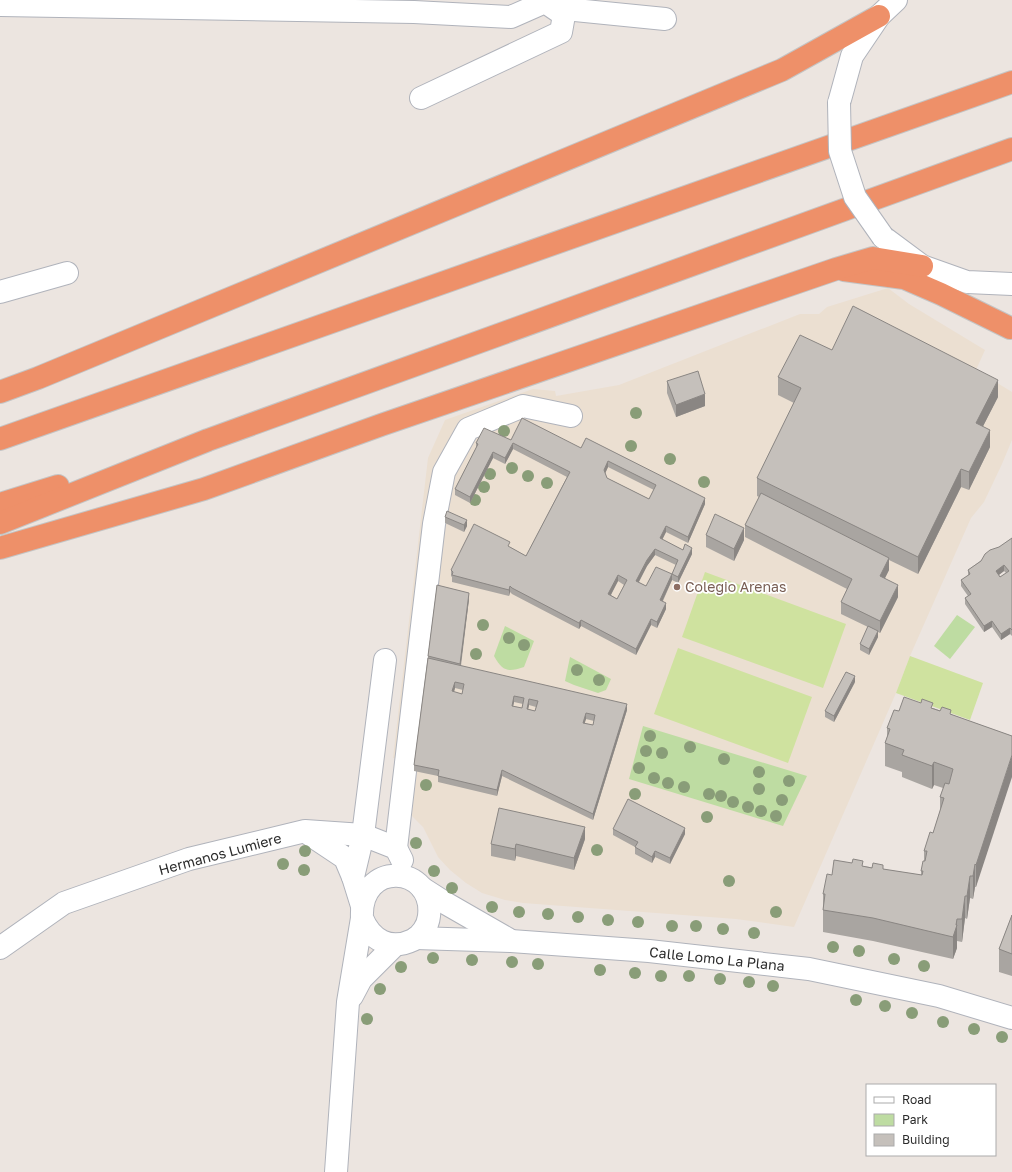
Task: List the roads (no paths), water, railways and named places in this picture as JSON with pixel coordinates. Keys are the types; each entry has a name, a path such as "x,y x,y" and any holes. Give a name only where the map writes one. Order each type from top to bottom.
{"highway":[{"path":"0,392 45,375 782,70 879,16"},
{"path":"0,439 1012,82"},
{"path":"0,523 208,440 1012,149"},
{"path":"0,548 204,489 381,425 836,269 873,258 922,266"},
{"path":"836,269 904,278 941,294 1011,329"},
{"path":"0,504 208,440"}],"street":[{"path":"896,0 879,16 852,56 839,103 840,151 855,197 883,237 1011,329"},
{"path":"0,5 414,12 510,17 545,2 564,14 561,32 421,98"},
{"path":"555,8 665,19"},
{"path":"922,266 967,282 1012,284"},
{"path":"0,292 67,273"},
{"path":"305,831 346,858 353,877 366,929 374,937 384,943 395,945 406,943 416,938 424,930 429,920 430,908 428,897 418,884 396,848 406,808 434,524 444,472 468,429 523,406 570,416"},
{"path":"353,877 363,835 385,660"},
{"name":"Hermanos Lumiere","path":"0,948 64,903 189,859 305,831 363,835 396,848"},
{"path":"336,1172 348,1002 365,896 371,886 380,879 391,876 402,876 418,884 447,904 511,941"},
{"name":"Calle Lomo La Plana","path":"416,938 511,941 649,951 809,969 939,996 1012,1018"},
{"path":"348,1002 362,979 395,945"}],"place":[{"name":"Colegio Arenas","path":"677,587"}]}
